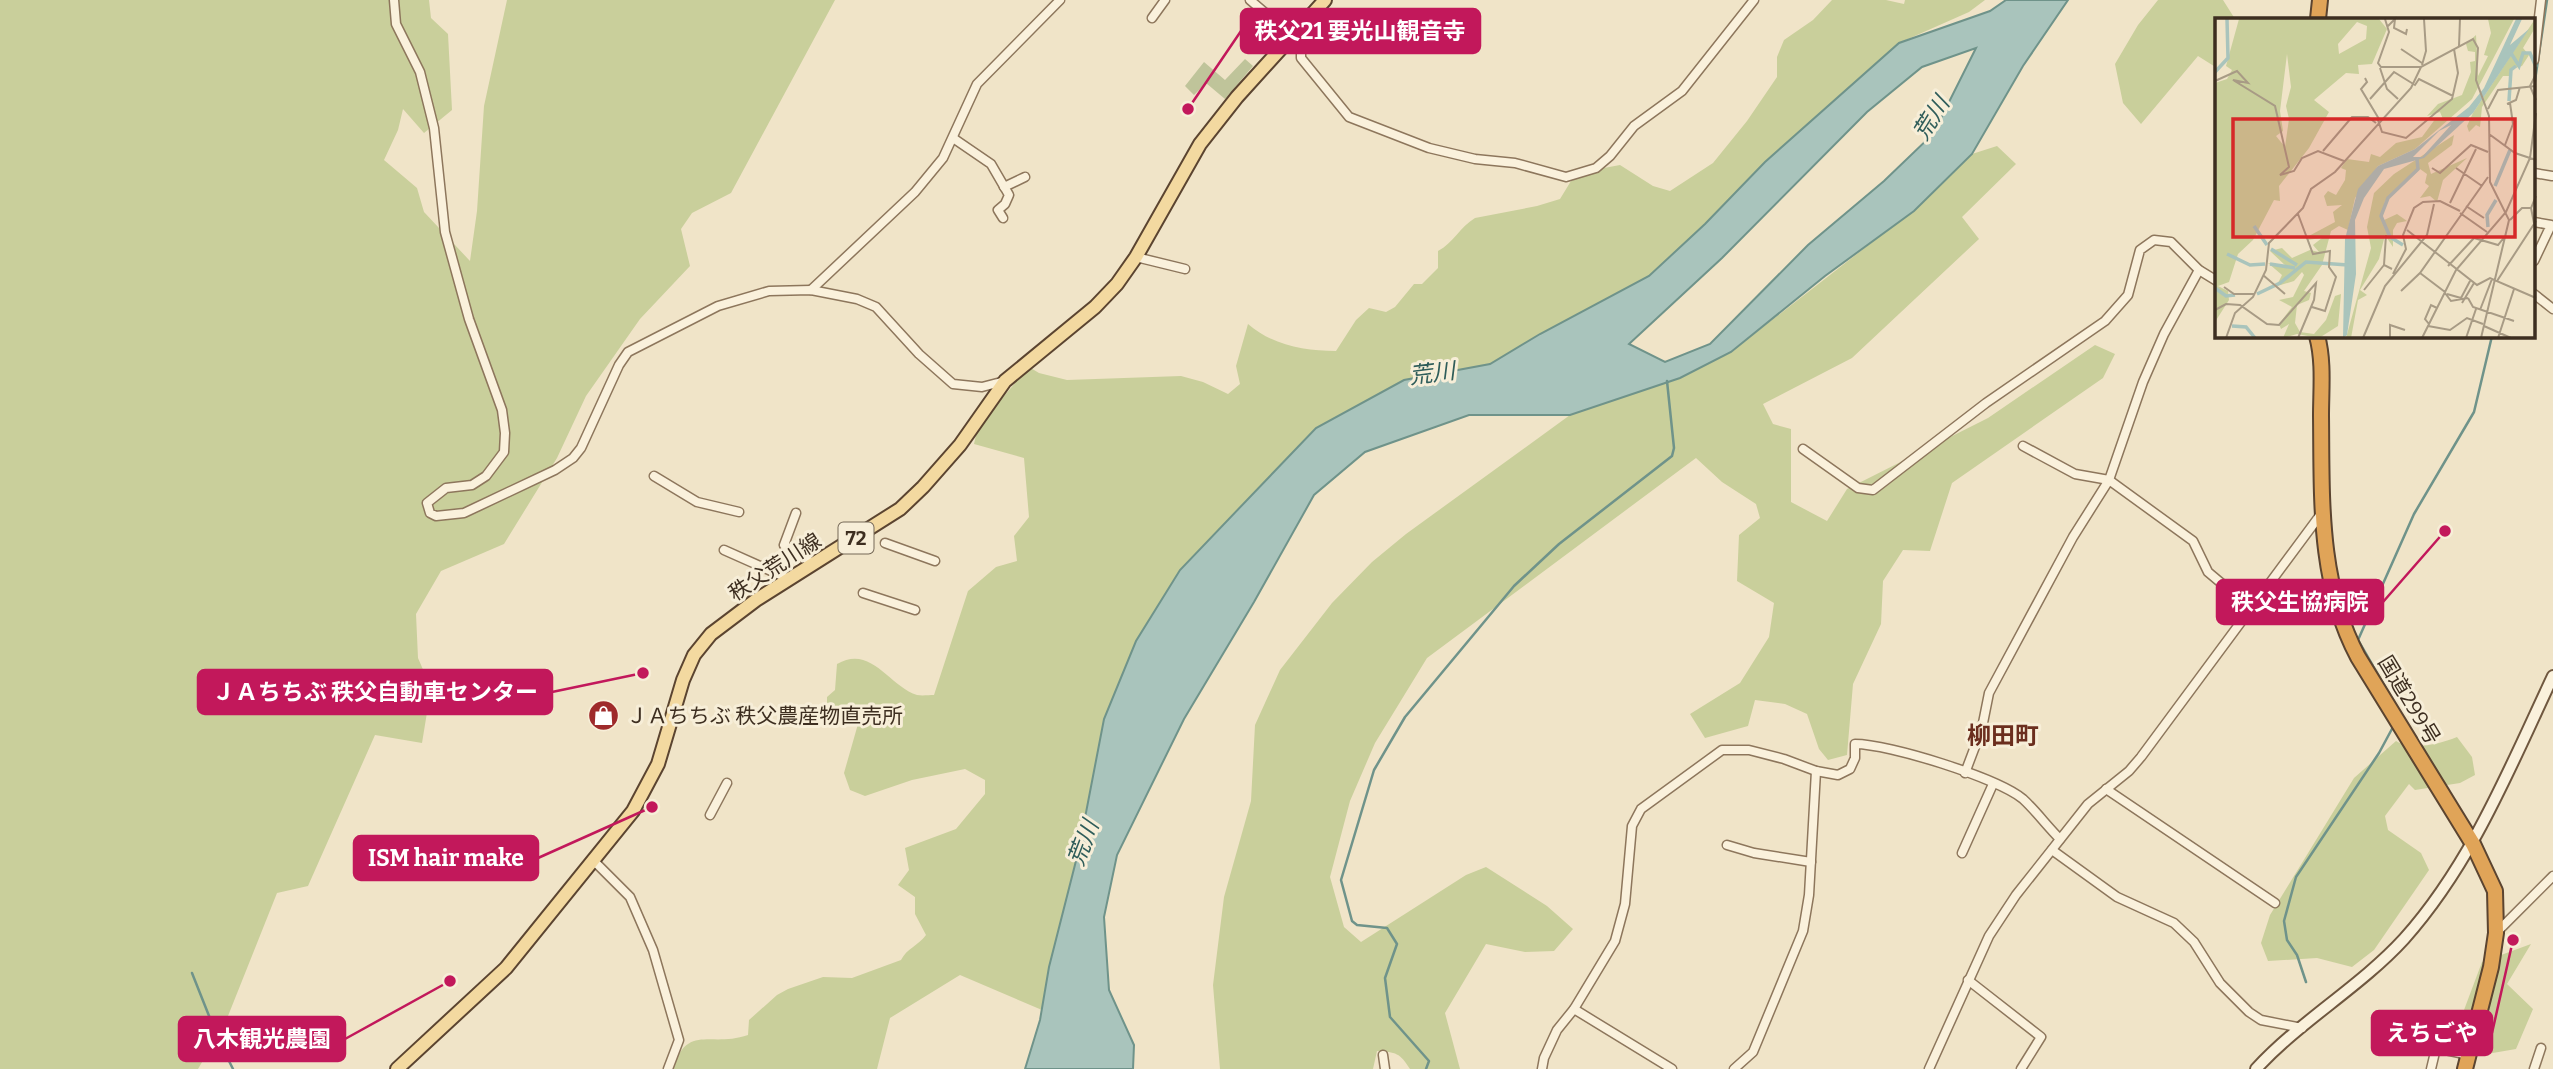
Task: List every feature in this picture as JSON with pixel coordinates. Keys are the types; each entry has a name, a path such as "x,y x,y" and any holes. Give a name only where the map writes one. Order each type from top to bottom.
{"highway":[{"path":"2318,18 2320,0"},
{"name":"国道299号","path":"2318,338 2321,368 2321,514 2328,570 2347,637 2473,844 2494,891 2496,933 2491,967 2467,1062"}],"main road":[{"name":"秩父荒川線","path":"397,1069 506,968 643,796 658,764 683,680 694,655 711,634 756,600 900,509 960,444 1005,381 1095,307 1117,284 1136,257 1200,144 1237,97 1322,1"}],"street":[{"path":"394,0 396,24 419,72 433,128 449,245 469,319 502,410 505,433 504,452 486,476 472,485 446,488 430,498 427,503 430,513 436,516 464,513 555,470 573,458 581,448 619,365 628,352 718,306 769,291 811,290 857,299 876,307 919,354 953,384 982,387 1005,381"},
{"path":"811,290 915,192 943,158 977,84 1060,0"},
{"path":"1152,18 1166,0"},
{"path":"1250,0 1291,36"},
{"path":"1312,13 1317,18 1301,43 1301,58 1349,117 1429,148 1475,159 1515,163 1566,177 1596,168 1610,156 1633,126 1682,91 1754,0"},
{"path":"2536,43 2541,0"},
{"path":"953,138 990,164 1009,195 998,210 1003,218"},
{"path":"1004,187 1025,177"},
{"path":"2536,222 2551,225 2536,257"},
{"path":"1803,449 1858,488 1872,490 1986,402 2105,321 2128,295 2140,250 2154,240 2171,242 2199,270 2215,280"},
{"path":"1136,257 1185,270"},
{"path":"1965,773 1982,728 1989,693 2067,549 2109,480 2143,382 2164,334 2199,270"},
{"path":"2536,296 2553,309"},
{"path":"2023,446 2075,474 2109,480 2193,541 2208,572 2252,609"},
{"path":"654,476 697,502 739,512"},
{"path":"796,513 784,545 814,564"},
{"path":"1928,1069 1989,936 2016,895 2088,804 2141,757 2321,514"},
{"path":"885,543 935,561"},
{"path":"724,550 789,579"},
{"path":"863,593 915,610"},
{"path":"2256,1069 2270,1053 2403,940 2437,896 2473,844 2553,676"},
{"path":"1542,1069 1557,1030 1574,1009 1615,940 1625,904 1632,826 1641,809 1722,750 1754,751 1816,771 1838,775 1850,769 1855,758 1855,744 1874,744 1898,750 1965,773 2021,798 2060,839"},
{"path":"1734,1069 1753,1052 1803,931 1809,895 1816,771"},
{"path":"710,815 727,783"},
{"path":"1962,853 1993,784"},
{"path":"2106,789 2275,903"},
{"path":"1727,845 1754,853 1811,862"},
{"path":"2052,850 2117,897 2174,923 2193,942 2220,983 2249,1012 2261,1020 2302,1028"},
{"path":"592,859 630,897 653,950 680,1040 668,1069"},
{"path":"2496,933 2553,876"},
{"path":"1968,981 2040,1037 2021,1069"},
{"path":"1574,1009 1672,1069"},
{"path":"2431,1069 2436,1048 2467,1062"},
{"path":"2533,1069 2541,1048"},
{"path":"1383,1055 1385,1069"}],"green space":[{"path":"0,0 429,0 431,18 448,34 452,110 424,133 403,109 398,130 384,160 417,188 424,212 470,261 477,211 484,106 507,0 835,0 731,193 692,213 681,229 690,266 640,319 586,396 557,458 504,544 441,571 416,614 418,658 431,688 422,743 375,735 308,886 277,893 226,1021 198,1069 0,1069"},
{"path":"1832,0 1886,0 1904,4 1905,0 1985,0 1969,12 1899,43 1765,162 1705,224 1649,276 1490,364 1404,380 1316,428 1180,570 1136,641 1104,719 1079,849 1049,967 1042,1010 960,975 890,1018 877,1069 673,1069 685,1046 693,1041 748,1035 749,1020 777,995 788,989 823,977 852,978 901,960 926,935 915,914 915,897 898,885 909,870 905,848 956,829 985,794 985,780 965,769 912,780 865,796 850,790 844,773 858,724 856,716 841,715 827,708 827,697 835,690 837,664 849,659 870,663 897,684 917,695 934,695 968,591 996,567 1017,561 1014,536 1029,517 1024,458 974,444 978,426 1029,367 1039,373 1067,380 1181,376 1203,382 1228,394 1240,384 1236,366 1248,324 1278,342 1312,350 1336,351 1356,320 1369,308 1386,312 1395,307 1414,284 1422,284 1438,268 1438,251 1475,218 1560,199 1571,181 1604,168 1620,165 1653,186 1670,191 1713,163 1747,121 1777,77 1777,57 1784,40 1813,20"},
{"path":"2158,0 2223,0 2234,18 2215,18 2215,67 2198,56 2141,124 2123,103 2115,64 2138,25"},
{"path":"1245,59 1253,66 1225,99 1206,83 1194,95 1185,86 1204,62 1225,80"},
{"path":"1997,146 2016,164 1962,217 1979,239 1852,358 1763,404 1773,424 1791,429 1791,502 1827,521 1847,489 1988,418 2095,345 2115,354 2103,378 1952,483 1930,551 1903,550 1883,581 1881,624 1853,684 1847,755 1828,760 1819,749 1807,714 1785,704 1755,700 1748,726 1705,738 1690,714 1740,683 1769,637 1774,603 1737,581 1739,535 1760,518 1756,504 1722,482 1696,458 1427,658 1375,743 1350,801 1330,877 1344,927 1361,942 1466,875 1486,867 1547,906 1573,929 1554,951 1525,952 1486,944 1445,1013 1460,1069 1410,1069 1397,1054 1377,1051 1373,1069 1220,1069 1213,985 1224,897 1251,801 1255,725 1280,670 1332,603 1372,562 1406,534 1570,415 1680,378 1731,352 1889,229 1972,154"},
{"path":"2457,737 2472,757 2475,775 2460,783 2415,790 2409,784 2385,816 2388,830 2421,853 2429,870 2374,950 2352,967 2317,958 2268,961 2261,943 2270,915 2354,778 2396,741 2418,746"},
{"path":"2531,944 2507,984 2533,1009 2516,1049 2481,1055 2461,1018 2482,962"}],"water":[{"name":"荒川","path":"2006,0 2068,0 2023,66 1972,154 1914,211 1825,276 1731,352 1680,378 1570,415 1469,415 1365,452 1314,495 1184,719 1117,855 1104,917 1109,990 1134,1045 1133,1069 1025,1069 1040,1020 1049,967 1079,849 1104,719 1136,641 1180,570 1316,428 1404,380 1490,364 1649,276 1705,224 1765,162 1899,43 1990,11","holes":["1976,48 1933,134 1884,181 1808,245 1710,344 1665,362 1629,344 1722,258 1867,112 1922,67"]}],"waterway":[{"path":"2536,74 2547,0"},
{"path":"2399,711 2358,640 2414,514 2474,412 2492,338"},
{"path":"1426,1069 1429,1061 1390,1017 1385,978 1397,944 1387,928 1357,925 1352,921 1341,880 1374,770 1405,717 1514,586 1559,544 1672,456 1674,448 1667,381"},
{"path":"2306,982 2297,955 2287,940 2284,921 2296,877 2379,753 2393,727"},
{"path":"192,973 233,1069"}],"place":[{"name":"秩父21 要光山観音寺","path":"1188,109"},
{"name":"秩父生協病院","path":"2445,531"},
{"name":"ＪＡちちぶ 秩父自動車センター","path":"643,673"},
{"name":"ＪＡちちぶ 秩父農産物直売所","path":"603,716"},
{"name":"ISM hair make","path":"652,807"},
{"name":"えちごや","path":"2513,940"},
{"name":"八木観光農園","path":"450,981"}],"district":[{"name":"柳田町","path":"2003,736"}]}
